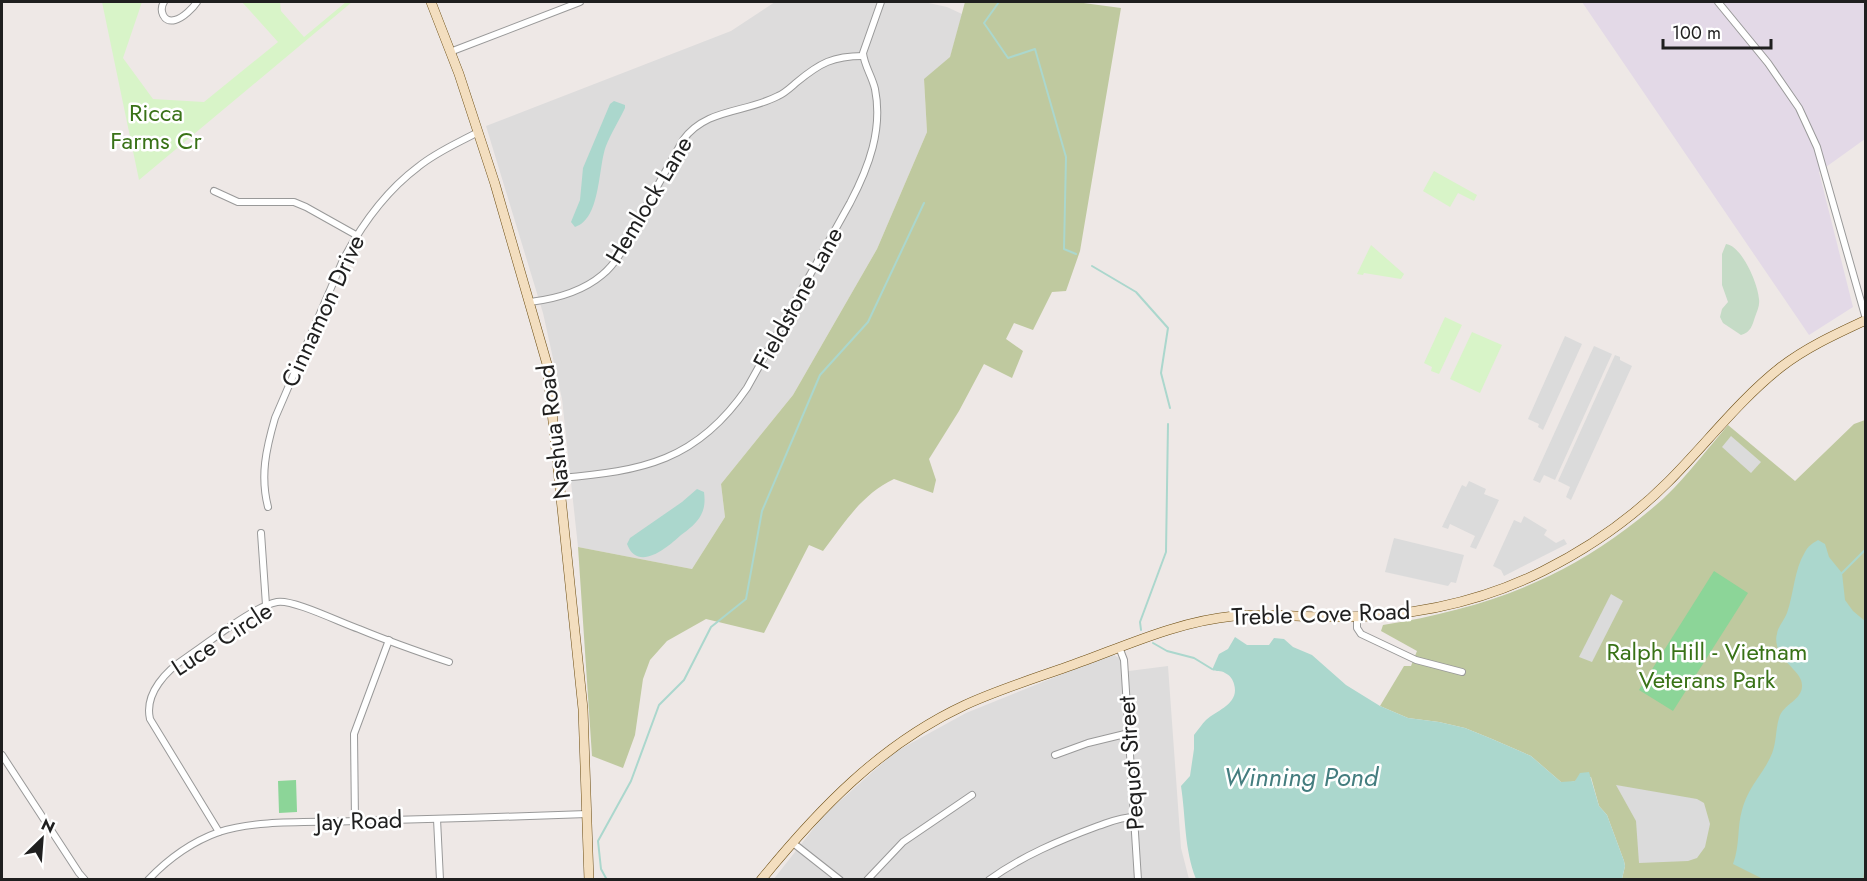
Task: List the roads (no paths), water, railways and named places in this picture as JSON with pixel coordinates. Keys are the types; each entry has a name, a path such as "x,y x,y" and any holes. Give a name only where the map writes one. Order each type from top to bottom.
{"main road":[{"name":"Nashua Road","path":"431,2 478,132 547,364 584,709 589,879"},
{"name":"Treble Cove Road","path":"761,879 827,805 862,771 895,746 932,723 979,700 1180,626 1221,618 1262,615 1357,617 1407,612 1478,596 1543,571 1587,547 1619,525 1659,491 1744,400 1781,367 1823,340 1866,319"}],"street":[{"path":"164,2 161,6 162,13 166,19 172,21 179,18 197,2"},
{"path":"450,52 580,2"},
{"path":"863,56 882,2"},
{"path":"1718,2 1768,63 1799,108 1817,147 1866,319"},
{"name":"Hemlock Lane","path":"530,302 546,300 580,288 607,270 624,246 690,130 701,122 778,97 826,61 838,57 863,56"},
{"name":"Fieldstone Lane","path":"560,478 620,472 665,458 706,434 740,399 866,171 875,140 877,118 875,87 863,56"},
{"name":"Cinnamon Drive","path":"268,507 263,476 268,439 334,280 356,236 393,190 418,166 478,132"},
{"path":"214,191 238,202 294,202 356,236"},
{"path":"261,533 266,605"},
{"name":"Luce Circle","path":"219,832 150,719 148,710 154,691 163,677 176,665 266,605 279,601 311,610 449,662"},
{"path":"1357,617 1357,628 1362,634 1416,660 1462,672"},
{"path":"355,821 354,734 389,640"},
{"name":"Pequot Street","path":"1119,647 1124,660 1138,879"},
{"path":"1055,755 1088,743 1129,733"},
{"path":"2,755 79,873 86,879"},
{"path":"867,879 903,842 972,795"},
{"name":"Jay Road","path":"148,879 186,848 219,832 236,828 271,824 587,814"},
{"path":"989,879 1059,841 1119,819 1134,816"},
{"path":"437,819 440,879"},
{"path":"793,843 840,879"}],"water":[{"path":"614,101 625,105 625,108 603,155 597,191 590,214 575,227 571,222 580,200 583,168 610,104"},
{"path":"697,489 704,492 704,504 701,515 692,526 669,546 653,555 638,557 632,552 627,544 630,538"},
{"path":"1818,540 1825,544 1829,557 1842,573 1845,600 1865,621 1865,867 1863,879 1763,879 1733,864 1737,850 1740,816 1748,795 1772,753 1781,713 1801,690 1799,676 1779,652 1776,636 1787,613 1801,559 1808,548"},
{"name":"Winning Pond","path":"1235,637 1247,645 1269,645 1274,638 1284,639 1293,647 1312,655 1346,685 1380,706 1408,718 1465,728 1492,739 1531,756 1561,782 1575,781 1580,773 1589,772 1599,806 1607,815 1624,861 1622,879 1196,879 1187,845 1181,786 1190,776 1194,735 1206,720 1231,702 1234,697 1234,684 1231,678 1223,672 1212,670 1219,654 1228,649"}],"waterway":[{"path":"999,2 984,23 1008,58 1035,49 1066,157 1064,249 1076,254"},
{"path":"607,880 601,869 598,841 631,781 659,705 684,680 711,627 746,599 762,511 820,375 868,322 924,203"},
{"path":"1092,266 1136,292 1168,328 1161,373 1170,408"},
{"path":"1141,630 1140,622 1166,552 1168,424"},
{"path":"1841,574 1866,549"},
{"path":"1153,643 1167,651 1194,658 1212,669"}],"park label":[{"name":"Ricca Farms Cr","path":"156,127"},
{"name":"Ralph Hill - Vietnam Veterans Park","path":"1707,666"}]}
